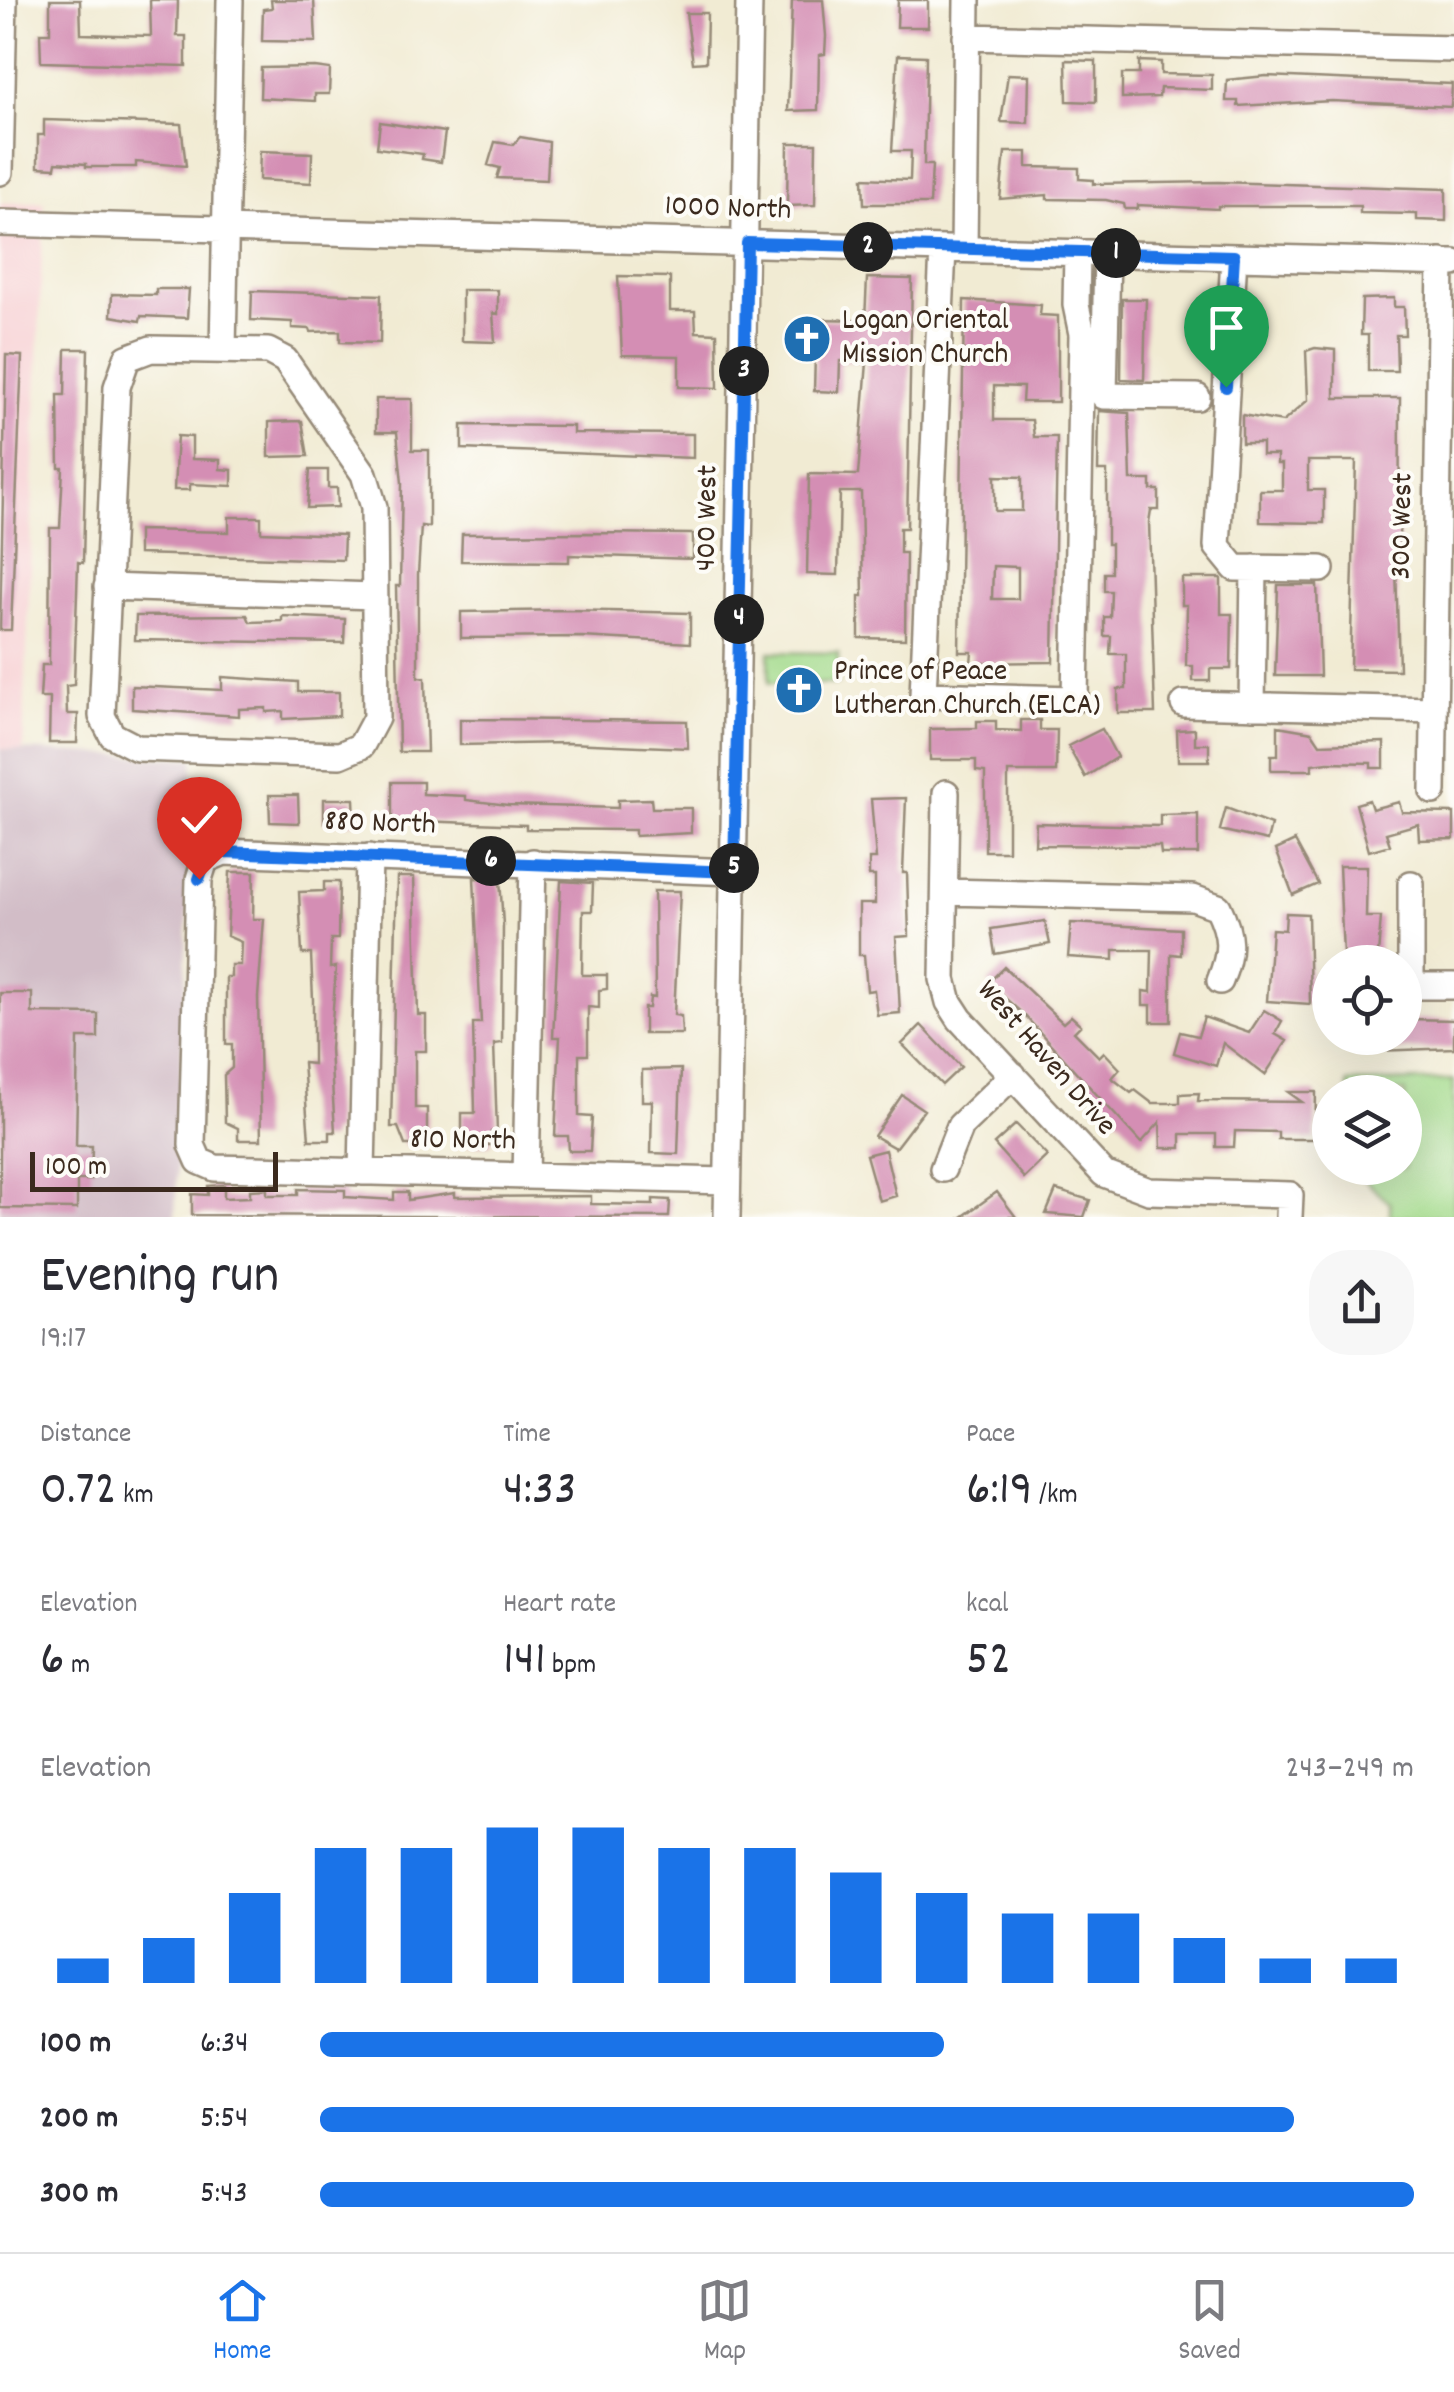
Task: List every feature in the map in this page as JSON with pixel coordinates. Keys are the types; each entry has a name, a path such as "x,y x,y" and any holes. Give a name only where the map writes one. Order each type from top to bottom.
{"street":[{"path":"0,172 4,0"},
{"path":"224,350 230,0"},
{"name":"400 West","path":"726,1217 749,0"},
{"path":"967,0 924,695 1074,699 1082,334 1076,304 1077,252"},
{"path":"966,38 1454,49"},
{"name":"1000 North","path":"0,223 1448,263"},
{"path":"1107,253 1104,396 1197,397"},
{"path":"1234,256 1216,546 1235,568 1322,569"},
{"name":"300 West","path":"1434,791 1446,458 1448,263"},
{"path":"151,349 224,350 268,351 286,360 364,474 374,507 376,718 362,746 340,755 136,748 112,735 102,716 116,388 127,358 151,349"},
{"path":"1252,706 1254,568"},
{"path":"108,587 374,596"},
{"path":"1184,704 1434,710"},
{"name":"West Haven Drive","path":"946,793 943,979 949,1002 1104,1174 1124,1185 1148,1191 1290,1206"},
{"name":"880 North","path":"198,1161 192,1145 199,879 206,860 224,852 734,872"},
{"path":"362,1172 369,857"},
{"path":"526,1176 533,862"},
{"path":"1411,884 1411,986 1454,986"},
{"path":"946,892 1192,898 1218,906 1230,930 1231,955 1220,982"},
{"path":"943,1169 960,1126 1013,1075"},
{"name":"810 North","path":"198,1161 215,1168 727,1181"}],"shaded area":[{"path":"44,202 23,750 0,749 0,203"},
{"path":"0,749 194,759 175,1217 0,1217"}],"green space":[{"path":"769,652 838,653 838,684 769,683"},
{"path":"1454,1080 1454,1217 1390,1217 1390,1203 1369,1185 1422,1185 1422,1081"}],"building":[{"path":"50,0 80,0 81,34 151,36 150,0 178,0 177,36 186,36 186,66 41,62 40,33 50,33"},
{"path":"271,0 314,0 316,42 262,41 263,9 272,8"},
{"path":"792,0 823,0 826,36 825,54 819,55 818,110 788,111"},
{"path":"898,0 928,0 928,27 897,27"},
{"path":"686,13 707,13 706,62 693,63"},
{"path":"898,55 926,56 924,165 932,165 930,204 864,204 863,178 910,180 911,151 892,151"},
{"path":"1066,60 1096,61 1096,102 1067,101"},
{"path":"1139,61 1161,62 1161,74 1212,75 1212,90 1160,88 1159,97 1122,98 1122,74 1139,74"},
{"path":"261,68 330,69 329,94 315,94 315,101 260,98"},
{"path":"1008,74 1029,75 1028,123 1001,122"},
{"path":"1266,76 1452,84 1451,107 1332,101 1238,106 1238,101 1226,101 1227,80"},
{"path":"44,120 181,124 186,166 136,162 136,167 86,167 56,162 55,168 38,167 38,135 44,135"},
{"path":"380,122 445,132 441,162 422,159 423,154 377,148"},
{"path":"520,137 549,142 547,180 497,178 500,168 488,165 495,142 513,145"},
{"path":"788,143 816,143 815,205 787,206"},
{"path":"260,151 312,153 311,183 259,180"},
{"path":"1005,152 1027,152 1027,167 1079,168 1079,179 1093,180 1093,184 1218,182 1446,189 1446,221 1417,220 1417,214 1360,213 1360,206 1218,209 1138,205 1138,209 1125,209 1124,204 1106,200 1047,199 1047,195 1000,199"},
{"path":"618,276 670,277 670,311 695,311 696,332 717,333 718,388 679,387 679,356 622,355"},
{"path":"867,278 912,279 907,528 900,528 900,553 906,553 905,639 859,638 859,596 863,596 861,492 840,492 838,575 807,574 809,474 858,475 867,362 840,361 839,392 814,391 816,319 865,320"},
{"path":"156,289 189,289 187,318 141,316 140,321 111,316 112,294 156,295"},
{"path":"462,290 498,290 498,314 493,313 495,342 462,341"},
{"path":"252,291 381,295 380,343 340,342 340,331 311,332 292,328 292,322 251,320"},
{"path":"1394,298 1394,307 1404,307 1405,335 1396,335 1397,371 1368,371 1368,335 1361,335 1362,299"},
{"path":"1122,299 1146,299 1144,380 1121,379"},
{"path":"964,300 1041,305 1040,315 1058,316 1058,402 1022,402 1023,387 994,386 994,420 1032,420 1034,437 1057,437 1053,662 971,663 972,652 959,652","holes":["995,476 1022,477 1022,511 995,511","993,566 1018,567 1018,599 992,599"]},
{"path":"66,349 88,349 83,563 78,562 74,685 66,686 67,714 78,714 77,743 49,743 50,698 40,698 42,665 49,665 50,528 60,528 63,468 59,468 58,395 65,395"},
{"path":"1335,350 1335,398 1400,398 1396,566 1399,670 1350,669 1356,461 1308,461 1308,490 1324,490 1324,523 1260,522 1260,490 1282,490 1282,464 1277,464 1277,455 1262,455 1262,443 1242,443 1242,415 1283,422 1308,400 1306,351"},
{"path":"6,355 22,356 11,630 0,630"},
{"path":"376,399 412,399 412,450 429,450 429,527 421,526 418,574 418,677 425,678 427,752 399,752 396,586 400,586 402,483 397,432 376,432"},
{"path":"1099,411 1129,413 1131,480 1151,480 1151,490 1159,490 1159,510 1151,510 1149,522 1155,713 1118,713 1118,689 1126,689 1126,654 1110,654 1111,636 1104,636 1104,617 1110,617 1111,591 1104,591 1104,573 1111,573 1111,544 1107,544 1107,471 1098,471"},
{"path":"302,421 308,456 269,457 269,422"},
{"path":"462,425 573,426 573,433 693,434 693,458 462,449"},
{"path":"177,436 192,437 192,459 220,460 220,469 232,470 232,486 190,484 190,490 174,490"},
{"path":"310,470 328,470 328,488 337,488 338,507 307,508"},
{"path":"229,517 261,517 261,532 344,535 343,560 138,554 138,530 229,532"},
{"path":"462,534 693,534 693,559 569,555 569,562 461,561"},
{"path":"1182,578 1221,578 1221,614 1232,614 1231,669 1210,669 1210,681 1193,681 1193,666 1186,666 1187,605 1182,605"},
{"path":"1278,585 1317,585 1320,676 1275,676"},
{"path":"461,612 690,613 690,643 582,637 461,638"},
{"path":"247,615 250,622 282,621 282,616 345,619 344,643 135,640 136,616"},
{"path":"222,677 298,682 298,692 339,692 339,716 283,719 283,711 266,712 266,708 239,709 239,716 132,709 132,686 222,690"},
{"path":"460,719 687,721 688,748 568,743 460,745"},
{"path":"1021,720 1040,720 1040,730 1057,730 1056,772 1008,772 1008,851 985,851 985,772 976,771 976,760 930,760 930,729 977,728 977,721 996,721 996,730 1021,731"},
{"path":"1278,726 1312,732 1320,744 1384,742 1384,768 1371,768 1371,763 1328,762 1312,764 1312,770 1271,770 1271,755 1278,755"},
{"path":"1102,729 1117,757 1085,777 1068,746"},
{"path":"1195,729 1195,744 1209,744 1209,761 1178,761 1177,730"},
{"path":"392,782 423,782 423,794 466,796 466,800 508,805 618,808 618,800 651,799 652,808 691,808 691,833 635,836 635,830 526,829 526,825 392,820"},
{"path":"269,795 298,795 299,823 270,822"},
{"path":"906,798 903,873 907,873 909,936 896,937 900,1013 877,1015 874,990 867,991 864,955 859,955 859,904 875,904 875,876 869,876 869,859 876,859 871,799"},
{"path":"324,799 354,799 355,823 324,822"},
{"path":"1369,800 1372,809 1399,802 1402,812 1454,813 1454,839 1419,840 1418,824 1386,833 1390,845 1369,851 1356,804"},
{"path":"1226,808 1271,825 1267,841 1220,830"},
{"path":"1198,814 1198,854 1161,854 1160,846 1035,845 1036,823 1160,826 1160,815"},
{"path":"1295,841 1318,884 1293,895 1276,850"},
{"path":"1339,866 1367,866 1366,917 1381,917 1379,945 1343,945"},
{"path":"230,872 254,872 253,919 264,919 258,997 261,1140 238,1140 238,1128 225,1122 224,1075 232,1068 232,1044 226,1044 226,977 231,977 231,965 240,965 241,942 227,936"},
{"path":"397,877 414,877 418,1015 426,1015 426,1051 415,1051 415,1108 427,1108 427,1145 405,1145 398,1127 391,1127"},
{"path":"474,878 500,879 503,925 502,1043 494,1044 497,1132 491,1132 491,1145 462,1145 462,1113 475,1113 473,1023 481,1023"},
{"path":"561,881 593,883 592,911 583,911 582,975 607,975 607,989 599,990 599,1008 588,1007 588,1055 579,1055 579,1116 592,1117 590,1151 569,1151 568,1136 555,1136 560,1037 553,1037"},
{"path":"324,882 339,882 338,939 331,939 330,968 336,967 330,1049 335,1132 330,1132 330,1140 309,1140 303,1063 313,1064 313,1000 311,954 302,954 299,892 324,891"},
{"path":"654,891 680,891 674,1015 681,1016 682,1034 644,1034 644,1008 649,1008 650,997 655,998"},
{"path":"1286,913 1308,914 1310,1004 1267,1001 1272,929 1285,930"},
{"path":"1045,921 1050,944 995,954 991,929"},
{"path":"1071,923 1181,929 1181,955 1171,954 1171,1022 1151,1022 1151,1005 1143,1005 1143,991 1151,992 1152,950 1114,950 1114,960 1068,957"},
{"path":"1004,967 1063,1023 1071,1016 1081,1025 1074,1032 1099,1057 1104,1052 1120,1069 1112,1078 1152,1103 1180,1103 1180,1094 1199,1093 1198,1101 1302,1102 1288,1092 1312,1092 1312,1139 1278,1139 1278,1132 1235,1131 1234,1147 1216,1147 1216,1134 1181,1134 1181,1148 1161,1148 1160,1122 1141,1143 1024,1015 988,983"},
{"path":"0,993 32,993 32,1013 98,1014 98,1038 78,1038 76,1146 92,1146 91,1180 77,1180 77,1209 0,1208"},
{"path":"1264,1010 1282,1021 1275,1034 1287,1041 1265,1075 1223,1043 1216,1066 1174,1053 1180,1032 1198,1036 1204,1017 1249,1033"},
{"path":"1422,1019 1454,1020 1454,1048 1422,1049"},
{"path":"921,1025 961,1067 942,1085 902,1044"},
{"path":"681,1069 678,1154 651,1153 652,1101 642,1101 642,1070"},
{"path":"902,1095 924,1110 895,1148 874,1136"},
{"path":"1016,1124 1047,1156 1024,1178 994,1144"},
{"path":"885,1150 896,1196 879,1201 866,1155"},
{"path":"224,1185 224,1198 250,1197 250,1190 267,1189 267,1195 298,1195 298,1189 345,1190 345,1197 394,1200 394,1192 408,1192 408,1200 455,1193 455,1197 591,1196 591,1204 653,1205 653,1199 670,1200 669,1217 192,1215 192,1194 208,1195 208,1186"},
{"path":"1056,1190 1090,1200 1084,1217 1046,1214"},
{"path":"997,1192 1016,1217 962,1217"}],"place":[{"name":"Logan Oriental Mission Church","path":"807,339"},
{"name":"Prince of Peace Lutheran Church (ELCA)","path":"799,690"}],"route":[{"path":"199,879 206,860 224,852 734,872 747,243 1234,256 1226,387"}]}
